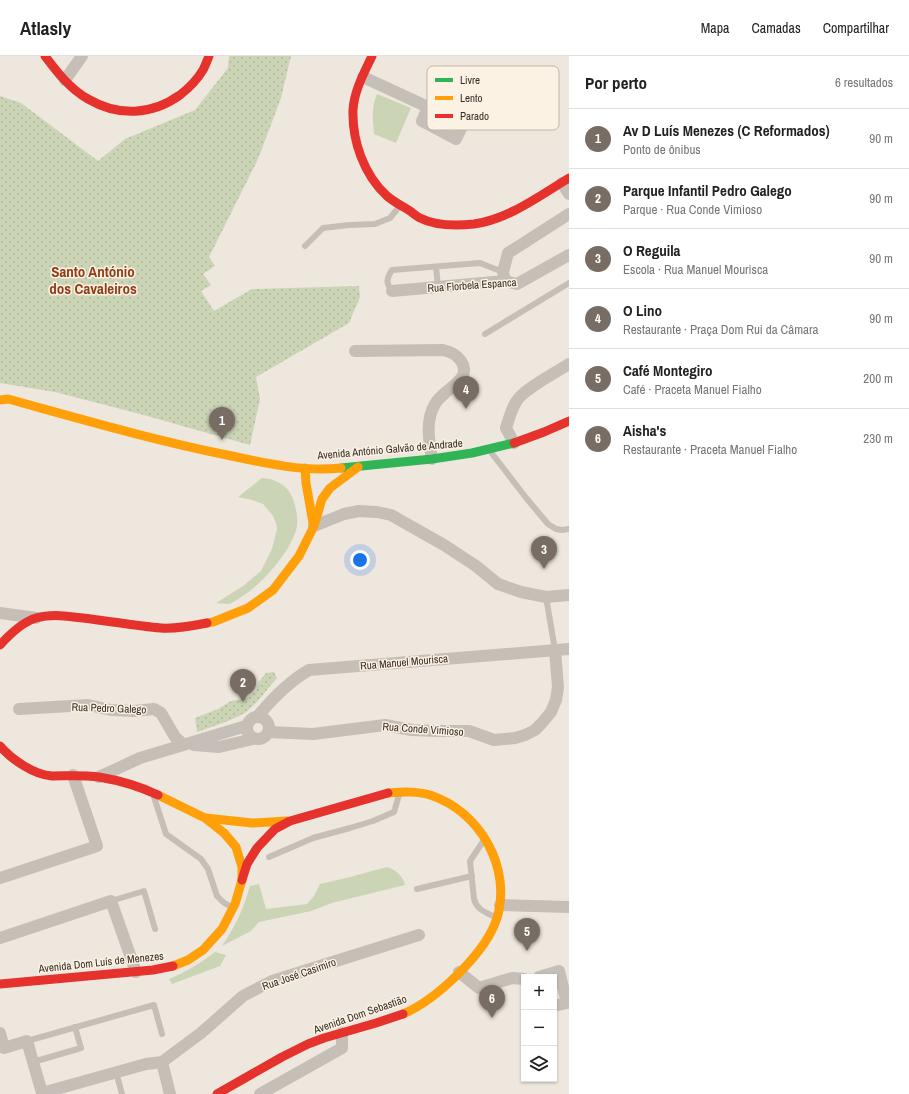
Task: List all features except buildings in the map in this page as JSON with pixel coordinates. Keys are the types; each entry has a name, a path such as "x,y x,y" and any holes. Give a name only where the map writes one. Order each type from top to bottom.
{"street":[{"path":"45,56 65,80 87,98 104,106 123,111 159,107 176,98 192,84 203,71 209,56"},
{"path":"65,80 82,56"},
{"path":"372,56 357,90 353,110 354,128 363,162 372,178 385,194 400,205 422,218 436,223 459,225 489,221 507,215 565,180 569,194"},
{"path":"362,77 427,108"},
{"path":"504,276 508,253 569,214"},
{"name":"Rua Florbela Espanca","path":"392,291 438,287 504,276 517,284 569,255"},
{"path":"355,351 443,350 452,352 463,364 465,370 463,377 434,404 428,427 432,459"},
{"path":"514,443 506,428 511,411 516,401 523,393 569,364"},
{"name":"Avenida António Galvão de Andrade","path":"0,400 8,399 178,444 269,464 305,468 320,476 333,469 432,459 490,450 544,432 569,421"},
{"path":"0,613 36,618 53,616 70,617 163,628 185,627 213,622 248,608 273,590 299,556 314,526 322,499 330,488 358,466"},
{"path":"305,468 306,483 314,526"},
{"path":"320,476 322,499"},
{"path":"314,526 344,514 359,511 377,512 391,515 444,545 476,566 498,584 521,592 546,597 569,595"},
{"path":"2,640 21,625 36,618"},
{"name":"Rua Manuel Mourisca","path":"257,717 286,685 296,677 309,670 569,648"},
{"name":"Rua Conde Vimioso","path":"183,744 219,747 253,739 260,740 266,736 268,732 312,734 385,725 418,730 469,732 494,740 515,738 535,730 551,712 556,700 558,687 555,650"},
{"name":"Rua Pedro Galego","path":"19,709 88,705 111,710 154,710 161,713 175,737 183,744"},
{"path":"257,717 264,719 267,722 269,729 268,732"},
{"name":"Rua Conde Vimioso","path":"98,778 140,758 246,726 250,720 257,717"},
{"path":"246,726 247,734 253,739"},
{"name":"Avenida Dom Luís de Menezes","path":"0,746 6,753 34,772 51,776 73,775 111,780 145,790 206,818 224,833 236,847 242,867 242,880 233,908 222,929 203,950 188,960 174,966 153,970 0,984"},
{"path":"0,878 97,846 73,775"},
{"name":"Avenida Dom Sebastião","path":"217,1094 293,1051 321,1038 373,1024 406,1013 419,1006 432,997 473,958 492,929 500,906 500,887 497,864 491,848 485,838 468,817 450,804 429,795 412,792 384,794 290,821"},
{"path":"206,818 252,823 290,821"},
{"path":"242,880 247,864 257,848 275,829 290,821"},
{"path":"0,938 111,901 136,972"},
{"path":"500,906 569,907"},
{"name":"Rua José Casimiro","path":"162,1062 201,1033 243,996 272,981 419,935"},
{"path":"549,974 559,971 567,1003 557,1005"},
{"path":"459,972 479,988 512,978 521,979"},
{"path":"260,1094 342,1048 342,1033"},
{"path":"0,1034 2,1048 27,1041 42,1093 146,1064 162,1062 170,1094"}],"lane":[{"path":"306,246 323,228 375,224 390,218 400,205"},
{"path":"392,291 388,285 387,276 392,270 480,263 504,276"},
{"path":"436,267 438,287"},
{"path":"485,334 569,283"},
{"path":"490,450 526,499 548,524 556,529 569,529"},
{"path":"546,597 555,650"},
{"path":"269,857 313,838 373,821 394,812 400,792"},
{"path":"153,794 166,834 201,859 208,869 217,896 233,908"},
{"path":"485,838 470,861 474,899 475,904 479,909 496,918"},
{"path":"417,889 472,876"},
{"path":"111,901 144,891 155,929"},
{"path":"27,1041 154,1005 162,1034"},
{"path":"33,1062 81,1048 75,1027"},
{"path":"116,1072 122,1094"}],"green space":[{"path":"229,56 291,56 281,98 258,159 209,257 215,266 203,274 211,285 201,291 214,311 252,289 359,286 360,297 349,323 256,377 260,399 250,445 55,392 0,383 0,96 21,103 98,161 125,139 195,110 228,68"},
{"path":"377,94 411,108 396,143 374,134 373,109"},
{"path":"262,478 277,481 285,486 291,494 297,516 297,526 294,535 290,545 276,565 252,590 230,603 216,603 243,586 261,571 272,549 277,529 273,516 263,504 238,497"},
{"path":"274,672 277,678 246,712 229,721 197,732 195,718 218,709 231,701 248,698 256,691 259,682 266,673"},
{"path":"387,867 399,874 405,885 332,903 311,911 259,922 251,931 222,946 239,917 250,886 259,884 266,909 307,904 314,896 320,884"},
{"path":"215,952 226,955 220,966 172,984 169,979 193,967"}],"traffic: fast":[{"path":"341,468 432,459 472,453 514,443"}],"traffic: slow":[{"path":"0,400 8,399 144,436 255,461 298,468 341,468"},
{"path":"207,623 248,608 273,590 299,556 314,526 322,499 330,488 358,467"},
{"path":"305,468 313,523"},
{"path":"388,793 415,792 430,795 448,803 464,814 477,828 488,844 496,861 500,880 500,899 497,918 491,932 482,946 471,960 444,987 430,998 403,1014"},
{"path":"158,795 205,818 224,833 236,847 242,867 242,880 235,904 222,929 203,950 188,960 173,966"},
{"path":"206,818 252,823 287,821"}],"traffic: jam":[{"path":"45,56 59,74 81,95 100,105 123,111 147,110 158,107 180,95 190,87 198,77 209,56"},
{"path":"372,56 355,96 353,122 357,145 366,168 379,188 395,202 419,217 426,221 446,225 467,225 487,221 512,212 569,178"},
{"path":"514,443 569,421"},
{"path":"0,645 26,622 36,618 50,616 71,616 161,628 178,628 207,623"},
{"path":"0,746 23,766 38,773 52,776 99,777 129,784 158,795"},
{"path":"242,880 247,864 257,848 275,829 290,821 388,793"},
{"path":"0,984 153,970 173,966"},
{"path":"217,1094 308,1044 403,1014"}],"place":[{"name":"O Lino","path":"466,409"},
{"name":"Av D Luís Menezes (C Reformados)","path":"222,440"},
{"name":"O Reguila","path":"544,569"},
{"name":"Parque Infantil Pedro Galego","path":"243,702"},
{"name":"Café Montegiro","path":"527,951"},
{"name":"Aisha's","path":"492,1018"}],"district":[{"name":"Santo António dos Cavaleiros","path":"93,280"}]}
